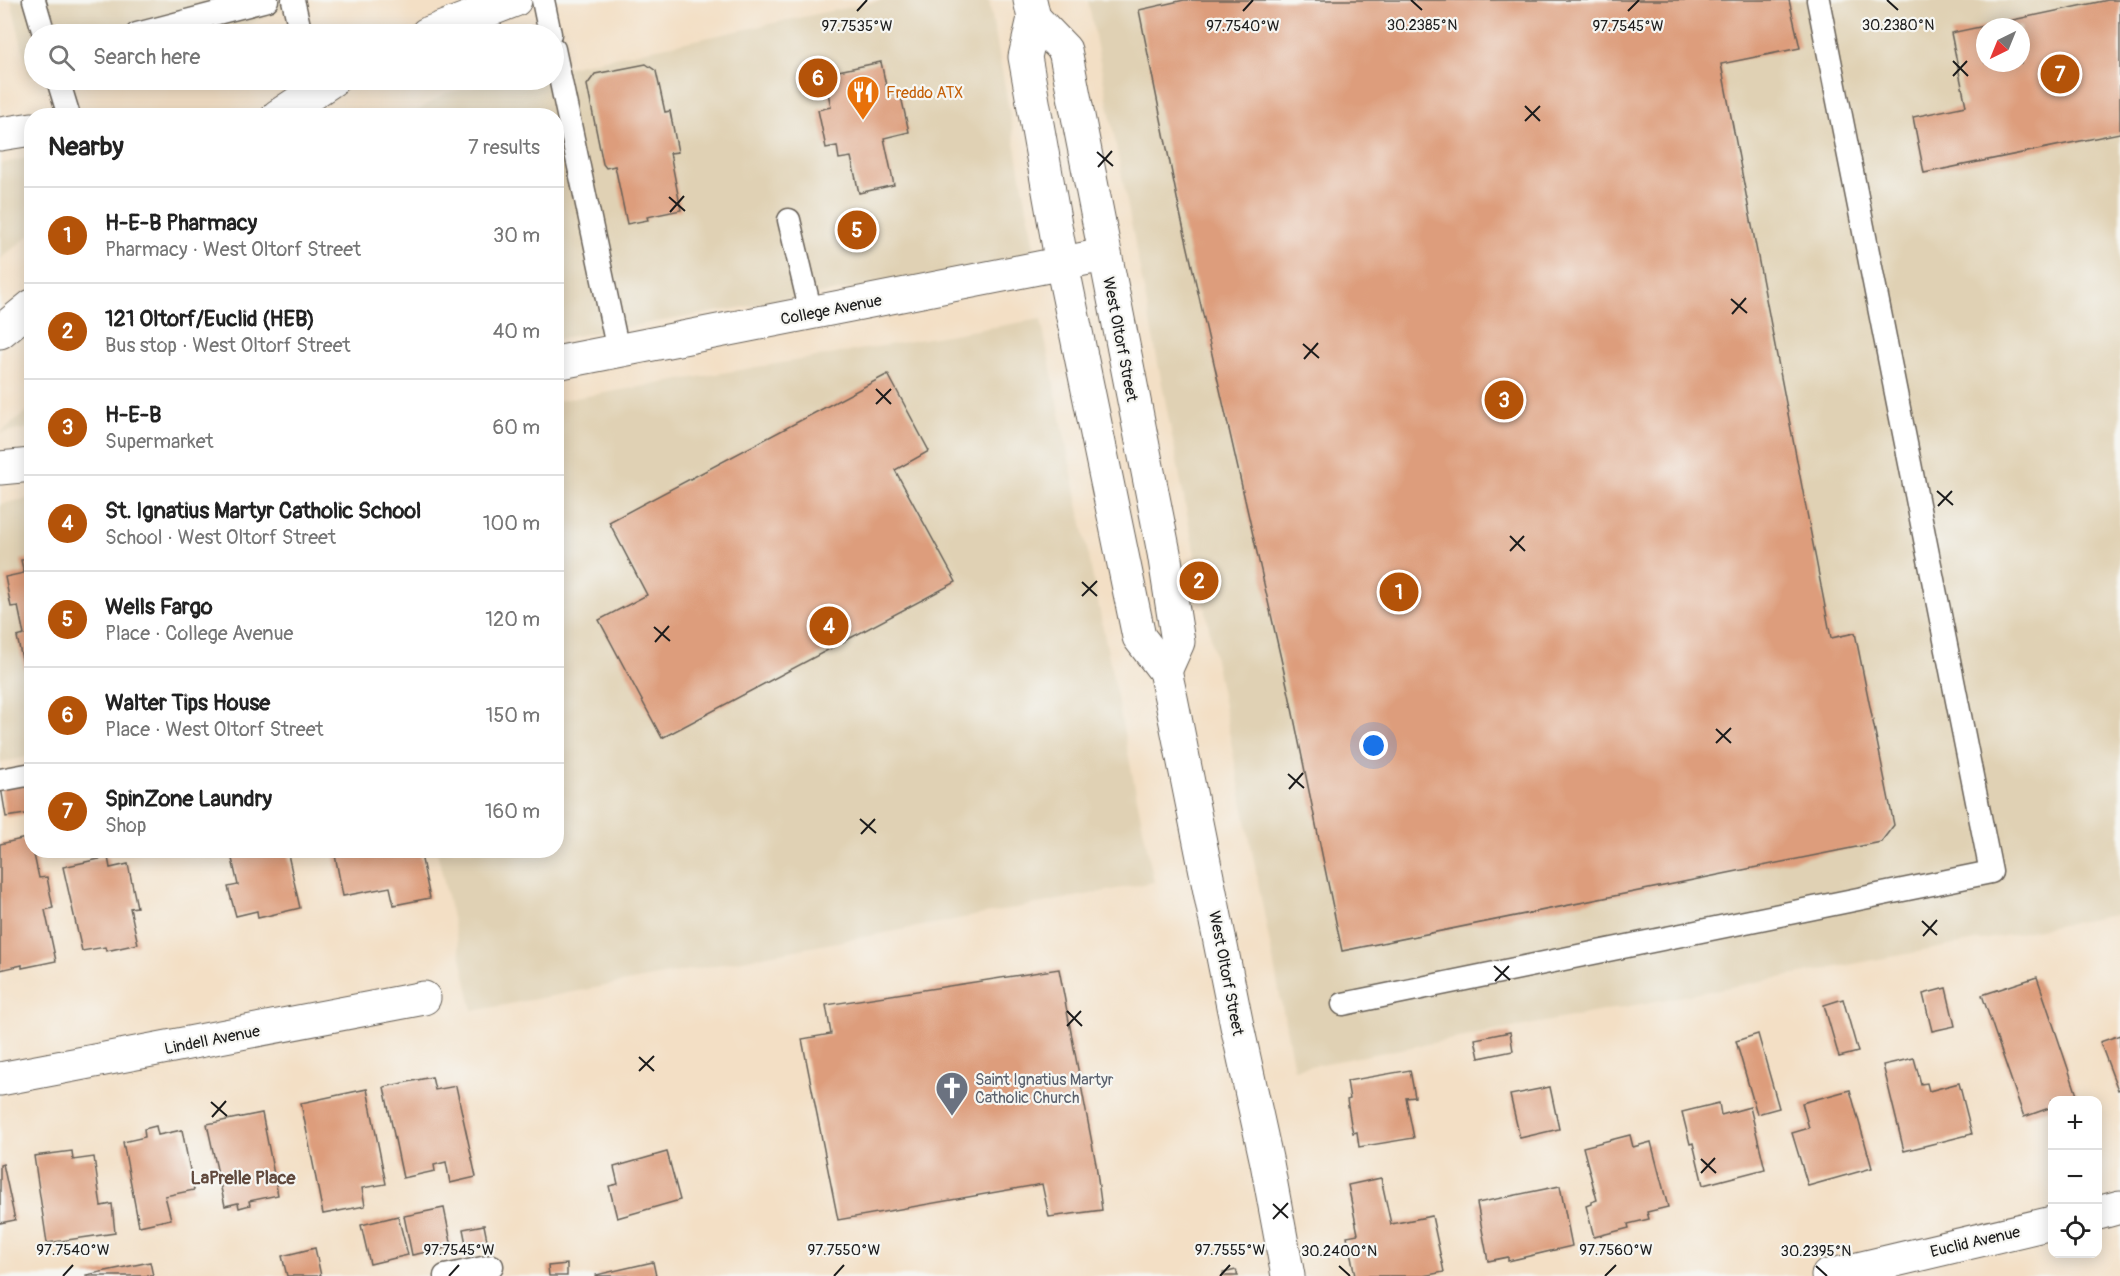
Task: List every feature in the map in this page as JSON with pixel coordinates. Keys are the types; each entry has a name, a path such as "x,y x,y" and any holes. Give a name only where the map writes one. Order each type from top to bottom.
{"main road":[{"path":"453,24 515,0"},
{"name":"West Oltorf Street","path":"1032,9 1065,50 1164,553 1178,642 1165,671"},
{"name":"West Oltorf Street","path":"1032,9 1025,57 1062,264 1139,637 1165,671 1191,788 1288,1276"},
{"path":"288,108 311,90"},
{"path":"0,134 24,130"},
{"name":"College Avenue","path":"564,361 1104,255"},
{"path":"0,332 24,312"},
{"path":"0,468 24,466"},
{"name":"Lindell Avenue","path":"0,1079 424,998"},
{"path":"2102,1212 2120,1207"},
{"name":"Euclid Avenue","path":"1828,1276 2048,1224"}],"lane":[{"path":"34,0 41,24"},
{"path":"175,24 267,0"},
{"path":"293,0 299,24"},
{"path":"543,0 548,24"},
{"path":"1343,1004 1992,872 1818,0"},
{"path":"61,90 67,108"},
{"path":"563,90 618,351"},
{"path":"789,220 811,313"},
{"path":"0,780 24,776"},
{"path":"445,1276 492,1266"}],"shaded area":[{"path":"11,0 304,0 250,24 24,24 24,55"},
{"path":"883,0 989,0 1036,257 564,338 564,108 422,108 446,93 460,90 564,90 564,68"},
{"path":"1088,0 2120,0 2120,914 1294,1069"},
{"path":"24,159 24,240 0,259 0,164"},
{"path":"1041,319 1154,882 473,1011 439,858 564,858 564,400"},
{"path":"24,414 24,429 0,433"},
{"path":"24,499 24,758 0,763 0,504"}],"building":[{"path":"1184,0 1789,0 1800,48 1721,64 1831,638 1855,633 1894,825 1881,842 1342,951 1289,694 1180,213 1139,10"},
{"path":"2108,0 2120,0 2120,133 1924,173 1913,117 1966,106 1951,33 1976,28 1976,72 2030,72 2030,18 2022,18"},
{"name":"Freddo ATX","path":"881,62 888,95 900,92 909,132 884,138 894,185 859,193 851,157 839,159 837,146 826,148 818,110 831,107 824,74"},
{"path":"646,64 656,71 665,112 670,111 678,152 670,153 681,210 627,224 615,166 606,168 603,164 587,85 595,74"},
{"path":"865,221 868,234 849,238 846,226"},
{"path":"888,374 929,451 895,470 956,582 662,738 599,620 647,595 609,522"},
{"path":"24,573 24,635 18,606 11,607 5,577"},
{"path":"24,635 24,668 17,637"},
{"path":"24,777 24,814 6,817 0,781"},
{"path":"24,838 24,858 35,858 39,878 47,877 53,908 45,910 56,961 0,970 0,844"},
{"path":"104,858 108,858 110,868 128,864 137,907 130,908 138,944 106,951 105,947 82,951 63,867"},
{"path":"232,858 289,858 300,908 258,918 257,911 236,916 228,887 238,885"},
{"path":"336,858 422,858 430,898 394,905 390,887 343,896"},
{"name":"Saint Ignatius Martyr Catholic Church","path":"1059,969 1096,1164 1102,1210 1049,1217 1042,1184 838,1220 802,1039 831,1034 826,1005"},
{"path":"2037,977 2077,1096 2048,1096 2048,1108 2024,1117 1982,995"},
{"path":"1946,988 1955,1026 1932,1031 1923,994"},
{"path":"1843,999 1858,1052 1839,1057 1824,1005"},
{"path":"1510,1032 1513,1051 1479,1058 1475,1039"},
{"path":"1758,1034 1779,1108 1757,1114 1736,1041"},
{"path":"2120,1035 2120,1089 2118,1090 2100,1042"},
{"path":"1914,1058 1921,1084 1927,1083 1929,1091 1959,1083 1972,1134 1904,1151 1883,1065"},
{"path":"1410,1070 1415,1097 1406,1098 1414,1138 1359,1147 1357,1132 1353,1133 1351,1124 1347,1081"},
{"path":"432,1077 435,1090 456,1086 476,1177 450,1183 446,1162 434,1165 435,1171 403,1178 384,1087"},
{"path":"1550,1087 1559,1129 1520,1138 1510,1095"},
{"path":"367,1089 386,1184 362,1188 365,1206 323,1214 301,1103"},
{"path":"1850,1090 1872,1168 1808,1186 1792,1133 1809,1128 1802,1103"},
{"path":"1719,1103 1721,1115 1750,1107 1765,1169 1703,1185 1693,1143 1690,1144 1682,1112"},
{"path":"262,1113 278,1195 249,1201 250,1205 239,1208 238,1203 225,1206 207,1124"},
{"path":"156,1126 158,1135 182,1130 194,1190 165,1196 171,1219 139,1226 123,1142 145,1137 144,1129"},
{"path":"1630,1135 1633,1147 1651,1142 1668,1207 1647,1212 1649,1219 1628,1224 1629,1228 1594,1237 1586,1206 1597,1200 1583,1147"},
{"path":"72,1151 73,1160 94,1157 101,1206 112,1204 115,1233 47,1243 34,1156"},
{"path":"667,1152 680,1200 617,1218 609,1186 618,1184 614,1167"},
{"path":"3,1164 15,1220 0,1223 0,1165"},
{"path":"1381,1178 1391,1224 1432,1216 1444,1272 1423,1276 1355,1276 1347,1236 1358,1234 1348,1185"},
{"path":"1560,1186 1572,1246 1508,1261 1508,1257 1488,1261 1477,1203"},
{"path":"444,1208 452,1247 412,1255 404,1216"},
{"path":"398,1216 408,1255 370,1264 361,1225"},
{"path":"484,1225 488,1245 467,1249 463,1229"},
{"path":"315,1248 321,1276 287,1276 282,1256"},
{"path":"150,1262 153,1276 86,1276 86,1275"},
{"path":"653,1262 656,1276 596,1276 596,1275"},
{"path":"567,1264 567,1276 549,1276 548,1266"},
{"path":"1236,1270 1238,1276 1223,1276 1223,1273"}],"place":[{"name":"SpinZone Laundry","path":"2060,74"},
{"name":"Walter Tips House","path":"818,78"},
{"name":"Freddo ATX","path":"863,121"},
{"name":"Wells Fargo","path":"857,230"},
{"name":"H-E-B","path":"1504,400"},
{"name":"121 Oltorf/Euclid (HEB)","path":"1199,581"},
{"name":"H-E-B Pharmacy","path":"1399,592"},
{"name":"St. Ignatius Martyr Catholic School","path":"829,626"},
{"name":"Saint Ignatius Martyr Catholic Church","path":"952,1117"}],"district":[{"name":"LaPrelle Place","path":"243,1178"}]}
